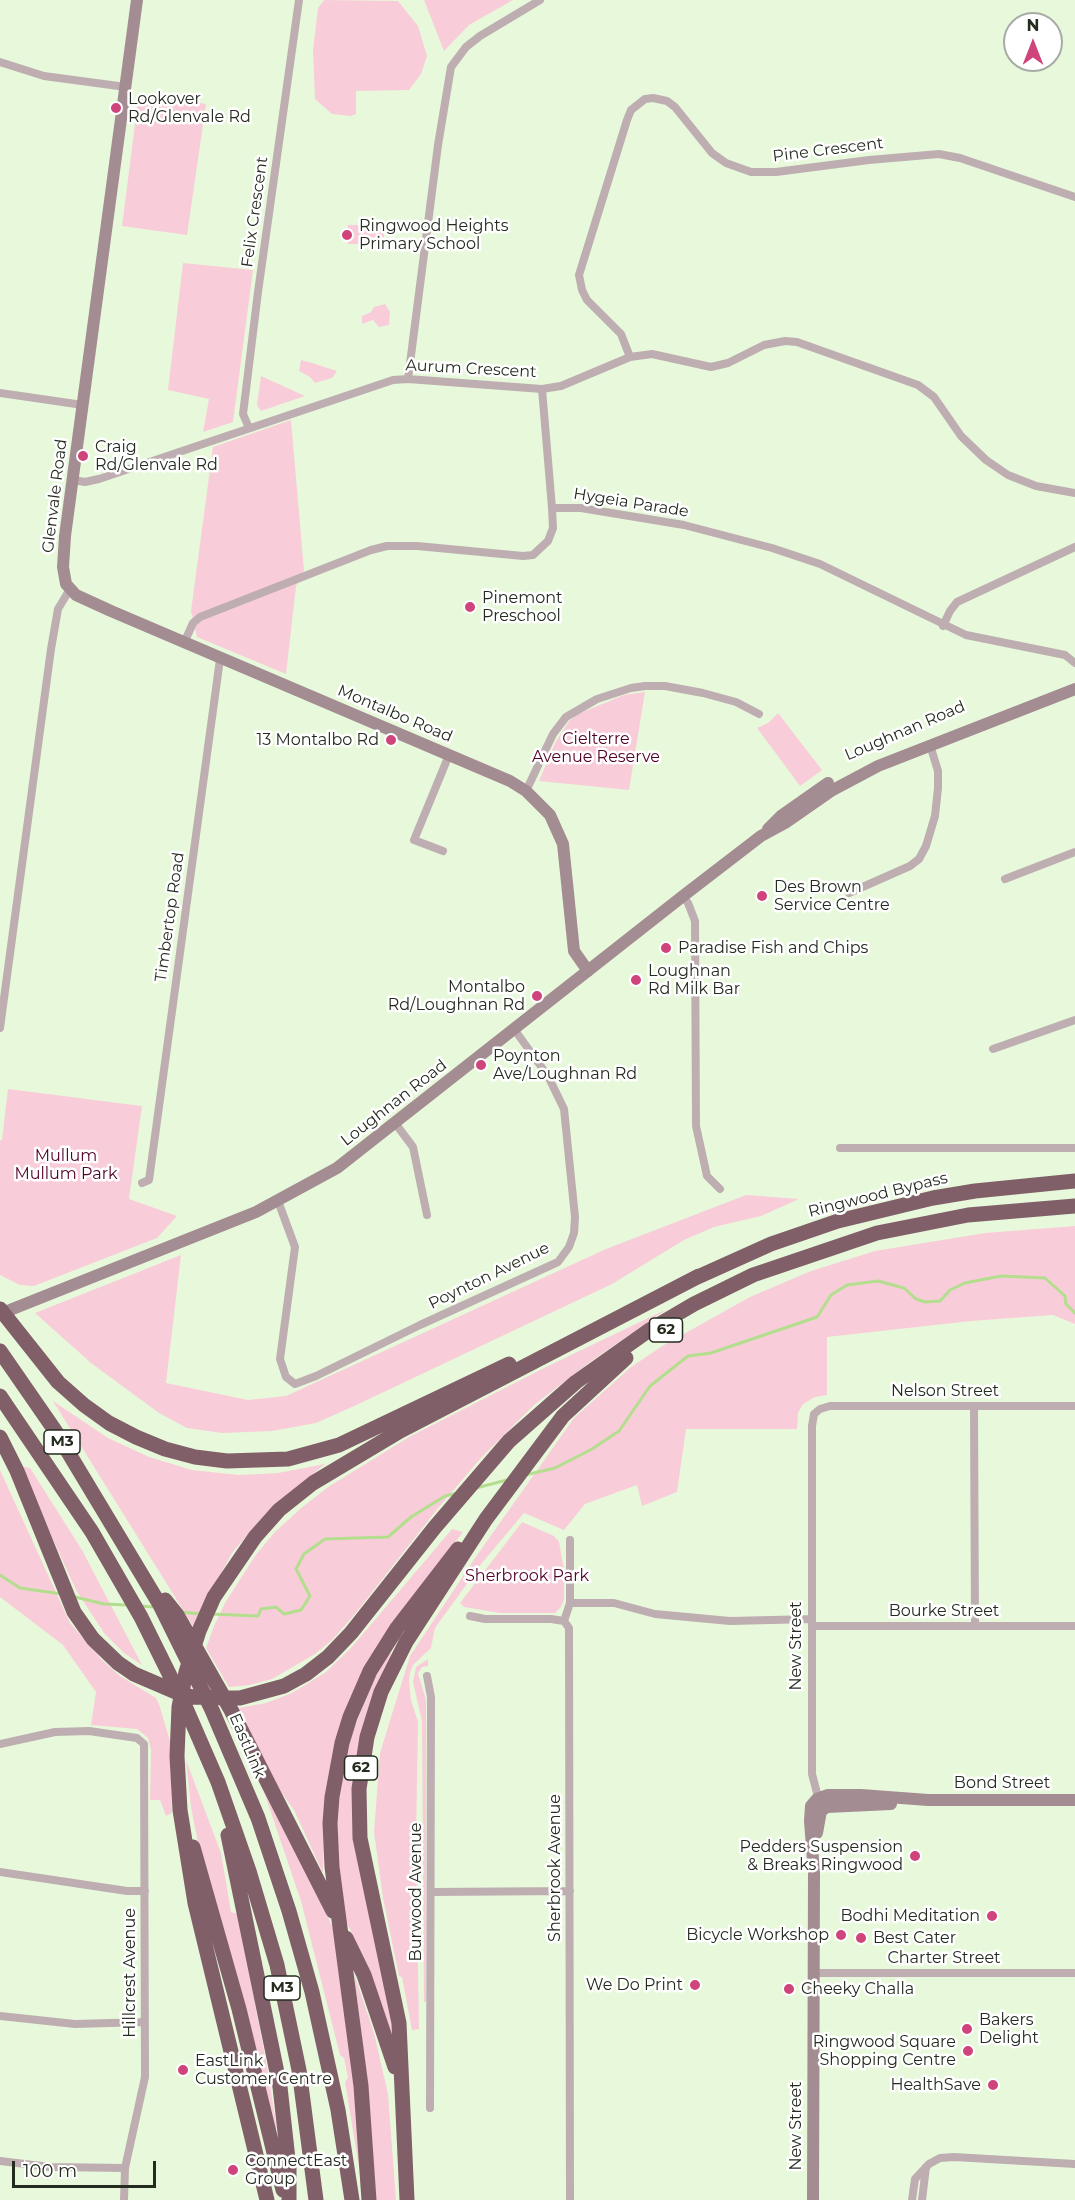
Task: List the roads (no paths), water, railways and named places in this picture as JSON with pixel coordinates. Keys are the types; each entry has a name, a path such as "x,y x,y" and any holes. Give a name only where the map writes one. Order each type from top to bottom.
{"highway":[{"name":"Ringwood Bypass","path":"699,1276 771,1244 848,1218 933,1198 975,1191 1075,1181"},
{"path":"0,1437 17,1472 74,1612 105,1651 134,1674 176,1692 192,1697 240,1698 284,1686 306,1674 328,1657 351,1633 435,1527 509,1441 576,1382 648,1332 694,1304 753,1275 878,1233 1000,1211 1075,1206"},
{"name":"62","path":"407,2200 399,2023 360,1838 359,1788 362,1761 372,1717 393,1666 422,1616 486,1519 550,1432 581,1398 615,1366 652,1338 711,1302 804,1257"},
{"path":"0,1309 58,1382 109,1423 136,1437 175,1451 227,1461 260,1461 288,1459 339,1445 699,1276"},
{"name":"62","path":"287,2200 228,1970 200,1870 180,1810 177,1756 178,1716 186,1672 199,1631 214,1598 255,1537 279,1510 326,1474 391,1436 699,1276"},
{"name":"M3","path":"0,1351 56,1432 139,1565"},
{"name":"M3","path":"0,1396 70,1497 141,1617 185,1706 218,1782 249,1870 277,1965 299,2070 316,2200"},
{"path":"369,2200 361,2086 330,1845 336,1771 350,1717 382,1650 440,1570 486,1519"},
{"path":"139,1565 177,1615 231,1710 327,1899 374,2002 401,2084"},
{"name":"EastLink","path":"139,1565 212,1710 258,1818 299,1946 327,2057 352,2200"},
{"path":"218,1782 280,2086 289,2168 287,2200"},
{"path":"180,1810 195,1903 267,2200"}],"street":[{"name":"Glenvale Road","path":"70,589 64,578 63,554 137,0"},
{"name":"Felix Crescent","path":"249,428 243,414 299,0"},
{"path":"408,379 438,145 451,67 466,47 480,36 540,0"},
{"path":"0,62 44,76 126,87"},
{"name":"Pine Crescent","path":"630,357 621,334 587,300 579,275 627,120 631,110 645,99 668,101 712,153 744,170 758,173 776,172 939,154 960,158 1075,197"},
{"name":"Aurum Crescent","path":"73,480 85,482 99,479 393,380 408,379 542,389 561,386 630,357 652,354 711,367 728,363 764,345 776,342 796,342 918,385 934,397 961,436 986,460 1008,475 1036,486 1075,493"},
{"path":"542,389 552,508"},
{"path":"0,393 83,405"},
{"name":"Hygeia Parade","path":"184,643 194,623 200,617 360,554 387,546 533,555 548,541 553,528 552,508 581,508 684,525 772,548 820,564 943,626 981,639 1065,655 1075,663"},
{"path":"943,626 957,602 1075,547"},
{"path":"0,1028 51,649 58,609 70,589"},
{"name":"Montalbo Road","path":"70,589 87,600 220,659 449,755 526,790 550,815 563,844 574,951 588,971"},
{"name":"Timbertop Road","path":"149,1183 220,659"},
{"name":"Loughnan Road","path":"0,1314 278,1202 337,1168 761,836 789,809 854,769 891,752 1075,680"},
{"path":"526,790 553,734 566,717 597,699 631,688 665,686 736,702 759,714"},
{"name":"Loughnan Road","path":"761,836 785,823 849,780 878,766 1075,689"},
{"path":"849,893 910,866 919,859 926,846 935,816 938,788 938,771 930,745"},
{"path":"443,851 414,840 449,755"},
{"path":"1005,879 1075,852"},
{"path":"683,896 695,921 696,1126 707,1176 720,1189"},
{"path":"993,1049 1075,1020"},
{"name":"Poynton Avenue","path":"278,1202 295,1247 280,1359 290,1382 295,1384 304,1382 431,1320 558,1262 569,1247 574,1233 575,1217 564,1109 548,1076 514,1029"},
{"path":"395,1122 413,1147 427,1215"},
{"path":"840,1148 1075,1148"},
{"name":"Nelson Street","path":"816,1411 830,1406 1075,1406"},
{"path":"974,1407 975,1626"},
{"name":"New Street","path":"813,2200 814,1873 810,1821 811,1806 823,1805 812,1774 812,1426 816,1411"},
{"path":"470,1616 485,1619 564,1621 570,1603 570,1540"},
{"name":"Bourke Street","path":"570,1603 614,1603 655,1614 730,1621 1075,1626"},
{"name":"Sherbrook Avenue","path":"564,1621 570,1628 570,2200"},
{"name":"Burwood Avenue","path":"427,1676 431,1697 430,2108"},
{"name":"Hillcrest Avenue","path":"0,1744 56,1732 89,1731 137,1738 144,1744 145,2077 125,2168 124,2200"},
{"name":"Bond Street","path":"823,1805 861,1795 928,1800 1075,1800"},
{"name":"Bond Street","path":"823,1805 882,1804 928,1800"},
{"path":"0,1872 127,1891 144,1891"},
{"path":"431,1892 570,1892"},
{"name":"Charter Street","path":"814,1973 1075,1973"},
{"path":"0,2016 75,2024 145,2022"},
{"path":"912,2200 915,2179 933,2160 946,2157 1075,2164"},
{"path":"0,2162 50,2167 125,2168"},
{"path":"922,2200 926,2167"}],"waterway":[{"path":"525,1475 555,1468 592,1449 619,1431 650,1386 688,1356 711,1353 817,1317 831,1295 847,1285 878,1281 904,1288 916,1299 925,1302 940,1301 950,1290 965,1283 1001,1276 1045,1278 1065,1296 1066,1304 1075,1313"},
{"path":"476,1488 507,1480"},
{"path":"211,1614 258,1616 261,1609 276,1607 284,1614 301,1610 310,1596 296,1569 304,1554 325,1539 388,1537 411,1517 445,1496 458,1493"},
{"path":"0,1575 20,1588 62,1594"},
{"path":"75,1597 104,1604 127,1605"},
{"path":"140,1606 154,1607"},
{"path":"181,1612 202,1614"}],"place":[{"name":"Lookover Rd/Glenvale Rd","path":"116,108"},
{"name":"Ringwood Heights Primary School","path":"347,235"},
{"name":"Craig Rd/Glenvale Rd","path":"83,456"},
{"name":"Pinemont Preschool","path":"470,607"},
{"name":"13 Montalbo Rd","path":"391,740"},
{"name":"Des Brown Service Centre","path":"762,896"},
{"name":"Paradise Fish and Chips","path":"666,948"},
{"name":"Loughnan Rd Milk Bar","path":"636,980"},
{"name":"Montalbo Rd/Loughnan Rd","path":"537,996"},
{"name":"Poynton Ave/Loughnan Rd","path":"481,1065"},
{"name":"Pedders Suspension & Breaks Ringwood","path":"915,1856"},
{"name":"Bodhi Meditation","path":"992,1916"},
{"name":"Bicycle Workshop","path":"841,1935"},
{"name":"Best Cater","path":"861,1938"},
{"name":"We Do Print","path":"695,1985"},
{"name":"Cheeky Challa","path":"789,1989"},
{"name":"Bakers Delight","path":"967,2029"},
{"name":"Ringwood Square Shopping Centre","path":"968,2051"},
{"name":"EastLink Customer Centre","path":"183,2070"},
{"name":"HealthSave","path":"993,2085"},
{"name":"ConnectEast Group","path":"233,2170"}],"park label":[{"name":"Cielterre Avenue Reserve","path":"596,748"},
{"name":"Mullum Mullum Park","path":"66,1165"},
{"name":"Sherbrook Park","path":"527,1576"}]}
